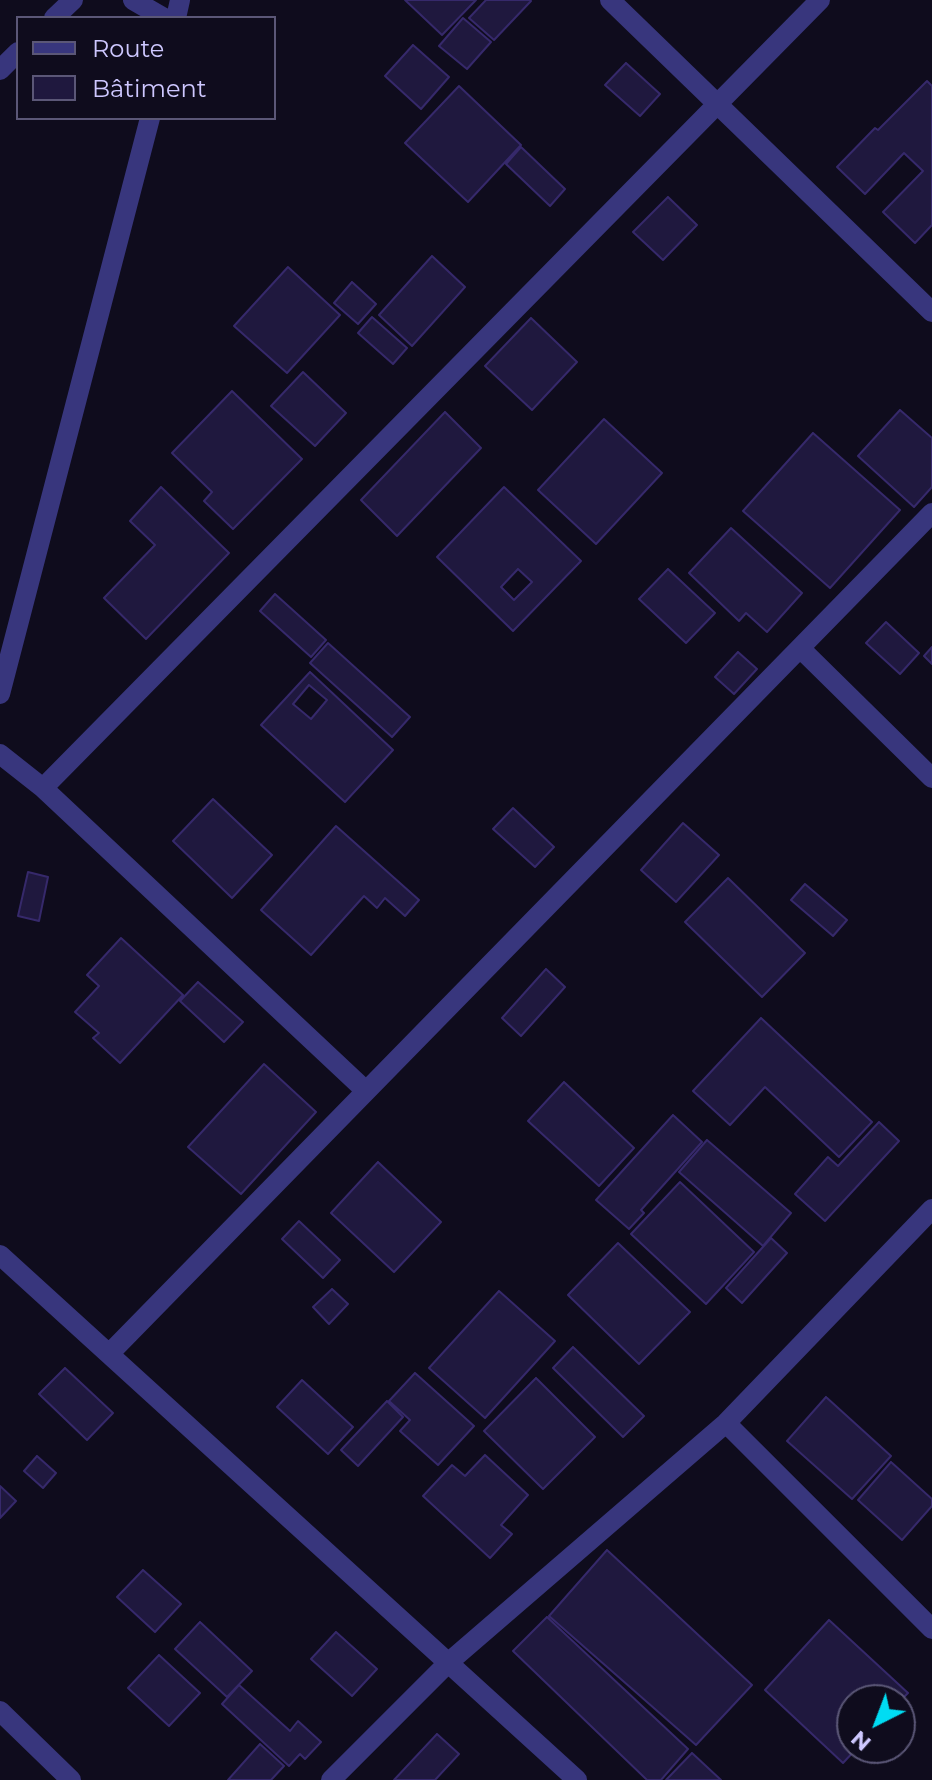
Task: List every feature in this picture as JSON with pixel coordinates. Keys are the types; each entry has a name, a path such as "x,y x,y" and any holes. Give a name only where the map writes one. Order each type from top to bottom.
{"street":[{"path":"56,16 73,0"},
{"path":"133,0 161,16"},
{"path":"610,0 932,312"},
{"path":"43,788 820,0"},
{"path":"0,70 16,54"},
{"path":"0,694 7,636 149,120"},
{"path":"109,1354 932,513"},
{"path":"800,648 932,778"},
{"path":"0,754 43,788 366,1091"},
{"path":"331,1780 449,1662 726,1423 932,1209"},
{"path":"0,1255 577,1780"},
{"path":"726,1423 932,1629"},
{"path":"0,1711 71,1780"}],"building":[{"path":"405,0 476,0 442,35"},
{"path":"486,0 531,1 494,40 469,18"},
{"path":"463,18 491,42 467,69 439,46"},
{"path":"413,45 449,77 421,109 385,76"},
{"path":"626,63 660,94 640,116 605,85"},
{"path":"927,81 932,86 932,225 915,243 883,212 923,171 904,153 865,194 837,167"},
{"path":"459,86 521,145 468,202 405,143"},
{"path":"521,147 565,189 550,206 506,164"},
{"path":"668,197 697,225 663,260 633,232"},
{"path":"432,256 465,287 412,346 379,315"},
{"path":"288,267 340,315 287,373 234,326"},
{"path":"352,282 376,304 358,324 334,303"},
{"path":"372,317 407,348 393,364 358,333"},
{"path":"531,318 577,362 532,410 485,366"},
{"path":"303,372 346,413 315,446 271,406"},
{"path":"232,391 302,459 233,529 204,501 212,492 172,453"},
{"path":"900,410 932,438 932,487 914,507 858,456"},
{"path":"445,412 481,448 397,536 361,500"},
{"path":"604,419 662,473 596,544 538,490"},
{"path":"813,433 900,510 830,588 743,511"},
{"path":"161,487 229,553 146,639 104,598 155,545 130,521"},
{"path":"504,487 581,561 513,631 437,557","holes":["518,569 532,582 514,600 501,587"]},
{"path":"731,528 802,593 767,632 746,613 739,621 689,573"},
{"path":"668,569 715,613 686,643 639,599"},
{"path":"275,594 326,640 311,657 260,611"},
{"path":"886,622 919,653 900,674 866,643"},
{"path":"328,643 410,717 392,737 310,663"},
{"path":"932,647 932,664 924,656"},
{"path":"738,652 757,669 734,694 715,677"},
{"path":"310,672 393,750 345,802 261,725","holes":["309,685 327,700 311,719 293,704"]},
{"path":"213,799 272,855 232,898 173,841"},
{"path":"513,808 554,847 535,867 493,829"},
{"path":"683,823 719,855 676,902 641,870"},
{"path":"336,826 419,900 405,916 385,898 377,908 364,896 311,955 261,910"},
{"path":"28,872 48,877 39,921 18,916"},
{"path":"728,878 805,953 762,997 685,922"},
{"path":"805,884 847,920 833,936 791,900"},
{"path":"121,938 183,995 120,1063 93,1038 99,1033 75,1012 99,986 87,975"},
{"path":"546,969 565,987 521,1036 502,1018"},
{"path":"198,982 243,1022 224,1042 180,1001"},
{"path":"761,1018 872,1122 839,1157 765,1087 730,1125 693,1091"},
{"path":"264,1064 316,1112 241,1194 188,1147"},
{"path":"564,1082 634,1148 599,1186 528,1121"},
{"path":"673,1115 702,1142 641,1210 644,1213 629,1229 596,1200"},
{"path":"879,1122 899,1141 825,1221 795,1194 828,1157 838,1166"},
{"path":"707,1140 791,1213 763,1246 679,1172"},
{"path":"378,1162 441,1222 394,1272 331,1213"},
{"path":"680,1182 754,1252 706,1304 631,1234"},
{"path":"299,1221 340,1260 323,1278 282,1239"},
{"path":"771,1238 787,1253 742,1303 726,1288"},
{"path":"618,1243 690,1312 639,1364 568,1295"},
{"path":"332,1289 348,1304 329,1324 313,1307"},
{"path":"499,1291 555,1341 485,1418 429,1368"},
{"path":"573,1347 644,1416 623,1437 553,1368"},
{"path":"65,1368 113,1413 87,1440 39,1394"},
{"path":"415,1373 474,1426 438,1465 400,1431 410,1420 389,1401"},
{"path":"536,1378 595,1437 543,1489 484,1431"},
{"path":"302,1380 353,1427 328,1454 277,1407"},
{"path":"826,1397 891,1456 852,1499 787,1441"},
{"path":"387,1401 403,1417 358,1466 341,1450"},
{"path":"485,1455 528,1495 501,1525 512,1534 490,1558 423,1496 452,1465 465,1476"},
{"path":"37,1456 56,1473 43,1488 24,1471"},
{"path":"891,1462 932,1499 932,1506 902,1540 858,1500"},
{"path":"0,1486 16,1501 0,1518"},
{"path":"607,1550 752,1685 696,1745 549,1616"},
{"path":"143,1570 181,1604 155,1632 117,1597"},
{"path":"547,1617 688,1749 661,1780 647,1780 513,1651"},
{"path":"829,1620 898,1684 836,1684 836,1756 765,1690"},
{"path":"200,1622 252,1671 227,1697 175,1649"},
{"path":"336,1632 377,1669 352,1696 311,1659"},
{"path":"159,1655 200,1693 169,1726 128,1688"},
{"path":"239,1685 290,1731 298,1721 321,1742 305,1759 300,1754 289,1766 222,1704"},
{"path":"437,1734 459,1754 435,1780 394,1780"},
{"path":"260,1744 284,1766 271,1780 228,1780"},
{"path":"692,1753 721,1780 666,1780"}]}
